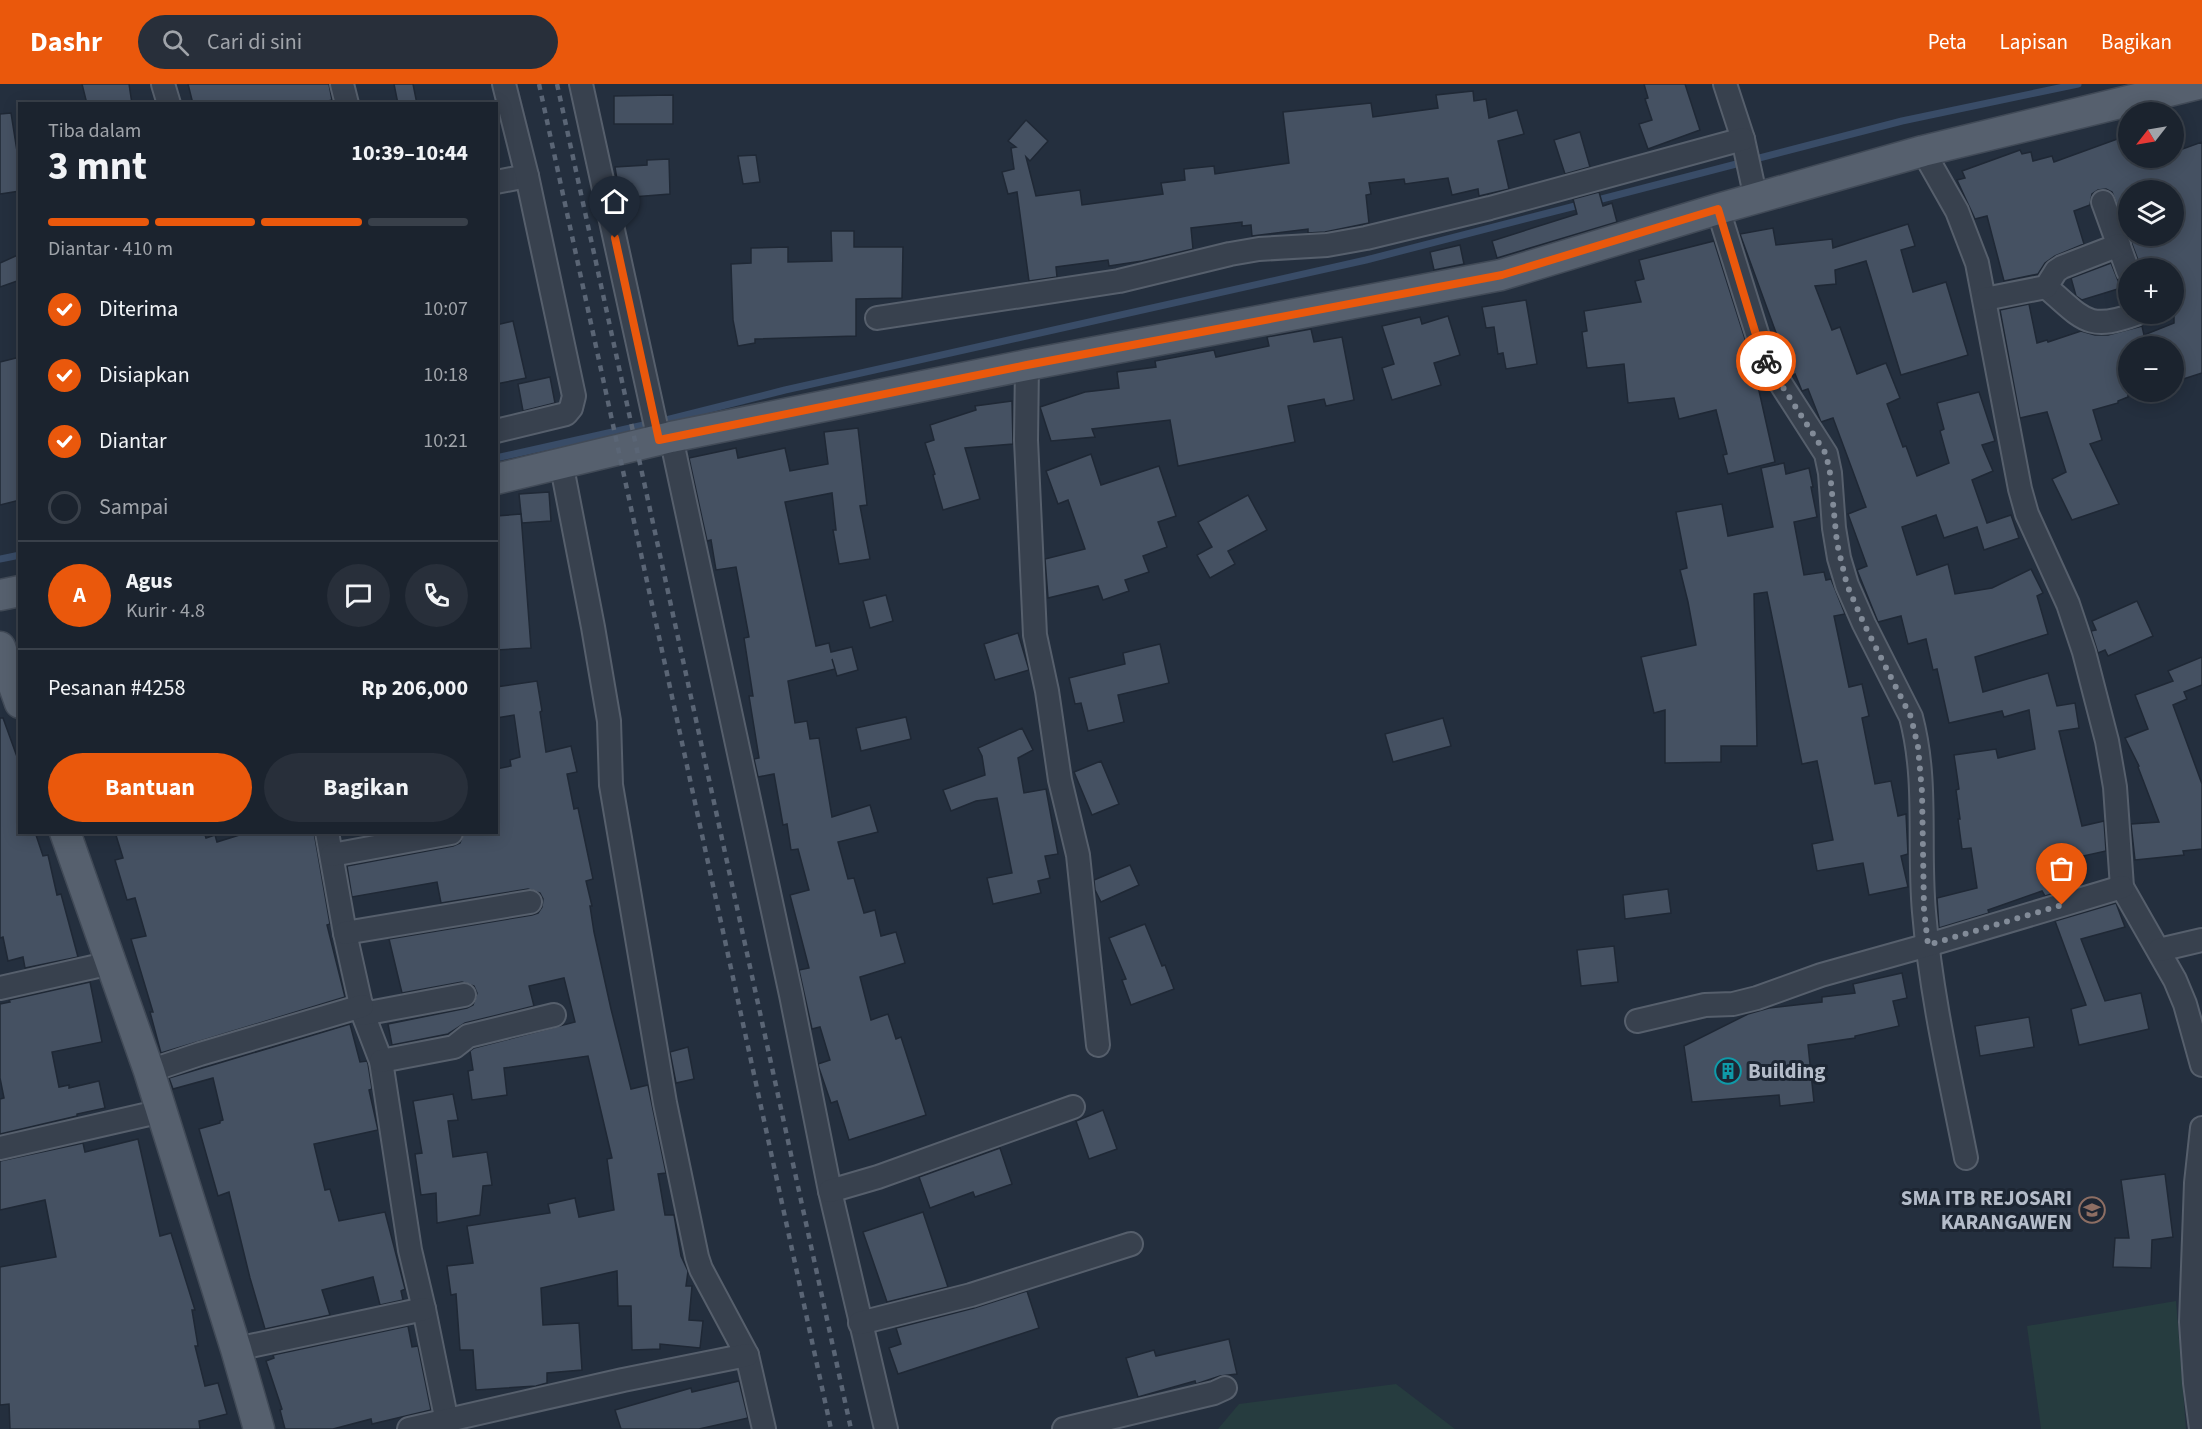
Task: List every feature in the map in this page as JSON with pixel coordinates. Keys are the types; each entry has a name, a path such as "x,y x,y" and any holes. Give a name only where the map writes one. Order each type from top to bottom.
{"main road":[{"path":"498,478 662,434 1502,275 1718,209 1754,189 1923,151 2186,86"},
{"path":"0,595 18,591"},
{"path":"0,647 18,697"},
{"path":"66,834 149,1071 259,1429"}],"street":[{"path":"163,84 168,102"},
{"path":"342,84 346,102"},
{"path":"498,431 566,414 571,408 574,396 527,176 504,84"},
{"path":"581,84 651,401 662,434 790,995 830,1191 886,1429"},
{"path":"1725,84 1744,144 1754,189"},
{"path":"877,318 1119,281 1259,249 1327,245 1356,240 1744,144"},
{"path":"1923,151 1957,211 1977,263 2020,489 2027,514 2068,604 2107,741 2115,787 2122,887 2175,980 2185,1004 2202,1065"},
{"path":"498,182 527,176"},
{"path":"2103,202 2118,242"},
{"path":"1718,209 1765,359 1826,454 1836,538 1847,585 1911,717 1918,747 1922,792 1922,880 1932,980 1966,1158"},
{"path":"1985,299 2046,287 2056,271 2062,267 2118,245"},
{"path":"2046,287 2088,320 2099,322 2118,320"},
{"path":"1027,365 1026,440 1035,635 1047,691 1060,780 1078,855 1098,1045"},
{"path":"561,462 609,721 611,785 665,1103 701,1269 747,1355 764,1429"},
{"path":"327,834 345,933 362,1010 381,1061 410,1250 447,1422"},
{"path":"332,855 441,834"},
{"path":"1636,1021 1705,1005 1733,1004 1758,998 1821,975 2122,887"},
{"path":"345,933 530,902"},
{"path":"2159,950 2202,940"},
{"path":"0,988 111,963"},
{"path":"149,1071 200,1054 362,1010 464,995"},
{"path":"381,1061 454,1047 468,1036 554,1015"},
{"path":"830,1191 878,1177 1073,1107"},
{"path":"0,1148 162,1112"},
{"path":"2201,1420 2191,1322 2196,1183 2202,1128"},
{"path":"860,1323 970,1295 1131,1244"},
{"path":"236,1349 424,1309"},
{"path":"410,1429 623,1380 747,1355"},
{"path":"1064,1429 1214,1393 1225,1388"}],"green space":[{"path":"2176,1301 2186,1429 2041,1429 2027,1326"},
{"path":"1396,1384 1455,1429 1218,1429 1239,1404"}],"building":[{"path":"82,84 129,84 132,102 86,102"},
{"path":"188,84 329,84 332,100 324,102 192,102"},
{"path":"394,84 413,84 417,102 398,102"},
{"path":"1644,84 1685,84 1700,130 1648,149 1639,124 1652,120 1645,99 1648,98"},
{"path":"1473,91 1474,101 1486,99 1489,118 1517,110 1524,134 1498,141 1509,189 1479,196 1478,189 1452,195 1448,178 1405,184 1404,179 1369,183 1371,194 1366,195 1369,223 1325,232 1308,233 1308,229 1252,236 1251,225 1242,226 1242,222 1191,228 1193,249 1109,266 1108,260 1056,267 1057,277 1029,281 1017,192 1008,194 1002,172 1014,169 1011,148 1016,147 1008,141 1026,120 1048,141 1030,161 1026,157 1036,196 1080,190 1082,205 1163,194 1161,183 1185,180 1184,169 1214,166 1215,174 1289,163 1283,112 1371,103 1373,117 1438,108 1436,95"},
{"path":"673,95 673,124 614,124 614,96"},
{"path":"11,113 18,151 18,191 0,194 0,114"},
{"path":"1580,132 1590,167 1565,174 1554,140"},
{"path":"2118,139 2118,168 2184,168 2184,148 2202,142 2202,373 2184,379 2184,336 2118,336 2118,403 2093,410 2102,440 2090,444 2119,504 2072,520 2052,479 2066,472 2047,412 2020,418 2000,310 2029,304 2037,343 2047,340 2048,342 2081,331 2095,335 2108,335 2142,326 2144,335 2172,324 2184,324 2184,258 2137,258 2133,246 2184,246 2184,180 2118,180 2118,207 2112,192 2106,189 2098,190 2092,194 2090,205 2074,211 2084,244 2055,256 2045,263 2038,274 2004,281 1987,216 1975,219 1957,180 1965,178 1962,171 2020,150 2022,154 2031,152 2033,161 2052,156 2054,162"},
{"path":"756,155 760,182 743,184 738,156"},
{"path":"669,159 670,194 620,198 615,167 647,165 647,160"},
{"path":"1599,192 1603,206 1612,203 1617,222 1497,258 1492,241 1577,214 1573,199"},
{"path":"1908,224 1915,246 1901,250 1913,292 1946,282 1968,355 1901,375 1866,261 1835,270 1836,284 1815,286 1832,330 1840,327 1857,374 1886,363 1900,398 1887,404 1917,476 1949,463 1940,431 1944,429 1937,403 1979,392 1995,441 1982,445 1993,471 1972,480 1987,523 2011,515 2019,538 1984,550 1977,527 1944,538 1936,515 1902,527 1917,575 1948,564 1955,594 1992,588 2031,569 2043,593 2037,596 2048,634 1975,657 1983,692 2048,673 2057,706 2075,703 2079,728 2059,731 2082,826 2104,821 2106,851 2074,858 2078,886 2045,896 2042,891 1988,910 1989,913 1939,928 1937,898 1977,888 1971,848 1962,849 1956,790 1959,789 1954,755 1996,749 1998,758 2035,749 2029,710 2004,717 2002,711 1949,723 1937,669 1933,670 1926,639 1908,644 1901,616 1878,622 1857,570 1867,566 1848,514 1866,507 1833,418 1821,422 1808,389 1802,391 1795,374 1792,376 1791,374 1740,234 1773,228 1776,245 1832,239 1833,248"},
{"path":"831,231 854,231 854,247 903,247 902,298 856,299 856,336 755,339 755,343 738,346 733,320 731,264 751,263 751,248 788,247 788,262 832,261"},
{"path":"1714,241 1753,364 1775,462 1728,474 1723,455 1727,454 1716,410 1679,419 1674,398 1628,403 1624,364 1587,368 1582,332 1587,331 1584,311 1641,302 1635,281 1644,279 1639,260"},
{"path":"1460,245 1464,264 1434,270 1430,252"},
{"path":"18,255 18,281 0,287 0,263"},
{"path":"2111,263 2118,280 2118,289 2082,300 2076,296 2071,278"},
{"path":"1526,300 1537,364 1506,369 1503,353 1498,354 1494,327 1486,328 1482,307"},
{"path":"1448,316 1460,355 1434,363 1441,385 1392,400 1382,368 1394,364 1382,326 1420,317 1422,324"},
{"path":"513,321 526,378 498,384 498,325"},
{"path":"1311,329 1314,342 1342,337 1354,400 1326,406 1324,399 1288,406 1295,442 1178,466 1170,420 1092,429 1095,437 1051,441 1040,407 1085,392 1119,388 1117,372 1156,367 1155,361 1214,350 1216,357 1269,346 1267,337"},
{"path":"18,358 18,500 0,505 0,362"},
{"path":"550,377 555,403 523,411 518,384"},
{"path":"1012,401 1013,444 965,448 980,499 943,510 925,443 934,440 930,425 976,410 975,406"},
{"path":"858,428 867,505 860,506 870,559 839,564 833,530 836,530 832,493 785,502 816,646 829,643 831,652 852,647 858,670 837,676 835,669 788,681 795,723 807,721 810,739 819,738 832,817 870,805 878,832 838,842 848,879 854,878 864,913 875,910 881,936 896,932 905,963 860,977 871,1020 888,1014 896,1039 901,1037 926,1115 849,1140 837,1101 831,1103 819,1068 818,1064 830,1060 820,1027 812,1029 799,970 809,968 790,895 809,890 798,849 791,850 787,824 783,825 774,774 758,777 754,759 759,758 749,696 753,696 744,638 749,637 736,567 716,570 711,540 707,541 689,458 736,448 738,458 785,448 790,471 828,464 824,432"},
{"path":"1091,454 1101,485 1159,466 1176,516 1158,522 1167,547 1143,556 1149,572 1125,580 1129,591 1103,600 1098,586 1048,598 1045,559 1085,549 1068,500 1058,504 1046,471"},
{"path":"1784,463 1786,474 1809,468 1817,517 1794,522 1804,575 1824,572 1826,580 1831,579 1845,614 1834,616 1849,687 1862,684 1869,716 1862,718 1875,784 1891,781 1898,816 1906,814 1908,854 1901,856 1908,887 1869,895 1863,863 1817,871 1812,844 1833,840 1817,761 1802,764 1767,592 1754,594 1757,746 1721,746 1721,762 1665,763 1665,710 1654,713 1641,657 1696,645 1680,570 1687,568 1676,512 1722,504 1728,536 1773,527 1761,468"},
{"path":"549,492 551,521 522,523 519,494"},
{"path":"1248,495 1267,530 1228,551 1235,564 1210,578 1197,555 1212,547 1198,522"},
{"path":"521,514 531,648 498,650 498,516"},
{"path":"886,595 893,621 870,628 863,601"},
{"path":"2137,601 2153,636 2108,656 2105,650 2098,653 2091,631 2096,630 2092,621"},
{"path":"1018,633 1029,670 995,680 984,644"},
{"path":"1160,644 1169,683 1118,695 1124,722 1088,731 1081,703 1075,704 1069,678 1125,664 1123,653"},
{"path":"2202,657 2202,685 2184,692 2187,699 2173,705 2202,784 2202,849 2183,851 2184,855 2135,860 2131,824 2159,822 2139,766 2125,738 2148,729 2135,695 2173,681 2168,671"},
{"path":"537,681 546,752 571,746 577,772 567,774 574,809 578,808 593,879 586,881 592,906 590,906 594,932 611,1009 631,1089 648,1085 666,1173 658,1174 665,1215 674,1215 681,1256 688,1271 686,1286 692,1286 689,1320 703,1321 700,1348 660,1344 660,1349 632,1350 631,1306 618,1306 617,1271 541,1288 543,1325 579,1323 582,1370 547,1373 547,1383 536,1386 476,1390 473,1350 460,1350 456,1294 451,1295 447,1266 473,1263 467,1226 550,1213 548,1204 575,1198 579,1217 614,1210 607,1159 612,1158 588,1056 504,1068 507,1095 472,1100 468,1071 473,1070 470,1051 474,1048 575,1022 564,978 529,986 534,1006 465,1023 448,1034 392,1045 388,1024 467,1008 473,1005 477,993 474,986 462,982 402,993 389,939 532,915 538,913 543,899 540,893 528,889 441,903 437,882 352,897 347,866 453,846 460,843 463,834 498,834 498,769 511,766 510,760 520,757 514,715 498,718 498,687"},
{"path":"906,717 911,739 861,751 856,728"},
{"path":"0,718 3,718 18,759 18,834 36,834 43,856 48,855 57,895 61,894 78,957 25,968 23,957 8,961 3,937 0,938"},
{"path":"1443,718 1451,746 1393,762 1385,734"},
{"path":"1022,728 1033,750 1018,758 1024,793 1046,789 1058,854 1045,856 1050,878 1038,881 1041,893 993,904 987,878 1012,873 997,798 976,801 951,811 943,790 985,775 982,756 978,748"},
{"path":"1101,761 1119,804 1092,815 1074,772"},
{"path":"116,834 205,834 206,838 215,835 217,842 243,834 314,834 330,924 327,925 345,997 161,1053 150,1012 153,1012 131,939 146,936 135,898 127,900 115,860 123,858"},
{"path":"1130,865 1139,885 1101,902 1095,890 1094,880"},
{"path":"1668,889 1671,913 1625,919 1623,895"},
{"path":"2116,903 2125,927 2081,939 2105,1001 2141,993 2149,1029 2079,1045 2071,1009 2086,1005 2055,921"},
{"path":"1145,924 1174,989 1131,1005 1122,980 1126,979 1109,938"},
{"path":"1614,946 1618,982 1581,986 1577,950"},
{"path":"1902,973 1907,998 1893,1001 1899,1026 1855,1036 1855,1038 1808,1045 1814,1102 1780,1106 1779,1095 1692,1102 1684,1046 1748,1014 1769,1008 1822,1002 1822,997 1855,993 1853,984"},
{"path":"90,982 102,1042 52,1052 59,1087 69,1085 69,1088 99,1081 105,1108 0,1134 0,1099 4,1098 0,1078 0,1004"},
{"path":"2029,1017 2034,1047 1980,1056 1975,1026"},
{"path":"350,1024 360,1062 367,1061 368,1064 372,1089 369,1090 378,1130 314,1144 325,1190 330,1189 339,1221 385,1212 405,1289 401,1291 403,1300 380,1305 373,1277 322,1290 330,1315 265,1329 229,1192 218,1196 199,1129 223,1120 213,1078 173,1089 169,1078"},
{"path":"688,1047 694,1079 676,1083 670,1052"},
{"path":"453,1094 458,1120 448,1121 453,1157 487,1152 492,1185 483,1186 480,1215 437,1223 436,1193 421,1195 415,1154 422,1153 413,1101"},
{"path":"1103,1110 1117,1149 1089,1159 1076,1121"},
{"path":"138,1139 160,1236 171,1233 195,1310 192,1310 198,1346 195,1346 205,1386 218,1383 227,1414 199,1421 200,1429 10,1429 9,1404 0,1405 0,1267 56,1257 45,1200 0,1210 0,1161 83,1143 85,1152"},
{"path":"1000,1148 1012,1184 975,1197 973,1192 930,1208 919,1177"},
{"path":"2165,1174 2173,1237 2152,1240 2151,1268 2113,1267 2115,1238 2129,1238 2121,1180"},
{"path":"923,1212 948,1287 887,1302 863,1232"},
{"path":"1027,1291 1039,1328 898,1374 889,1348 901,1344 896,1328 974,1308"},
{"path":"408,1326 412,1347 418,1346 431,1410 372,1424 371,1419 333,1429 285,1429 280,1410 282,1409 266,1361 274,1358 273,1355"},
{"path":"1229,1339 1237,1374 1220,1376 1196,1384 1195,1381 1138,1397 1126,1358 1154,1350 1156,1356"},
{"path":"739,1381 748,1418 699,1429 621,1429 615,1410 691,1388 692,1392"}],"waterway":[{"path":"1594,201 1902,121 2078,84"},
{"path":"498,458 666,420 785,390 1366,260 1583,204"},
{"path":"0,559 18,555"}],"railway":[{"path":"539,84 831,1429"},
{"path":"557,84 851,1429"}],"way so far":[{"path":"1766,361 1826,454 1830,473 1834,528 1847,585 1911,717 1918,747 1922,792 1922,870 1928,945 2062,905"}],"place":[{"name":"Building","path":"1728,1071"},
{"name":"SMA ITB REJOSARI KARANGAWEN","path":"2092,1210"}],"route":[{"path":"615,238 659,440 1027,365 1502,275 1718,209 1766,361"}]}
